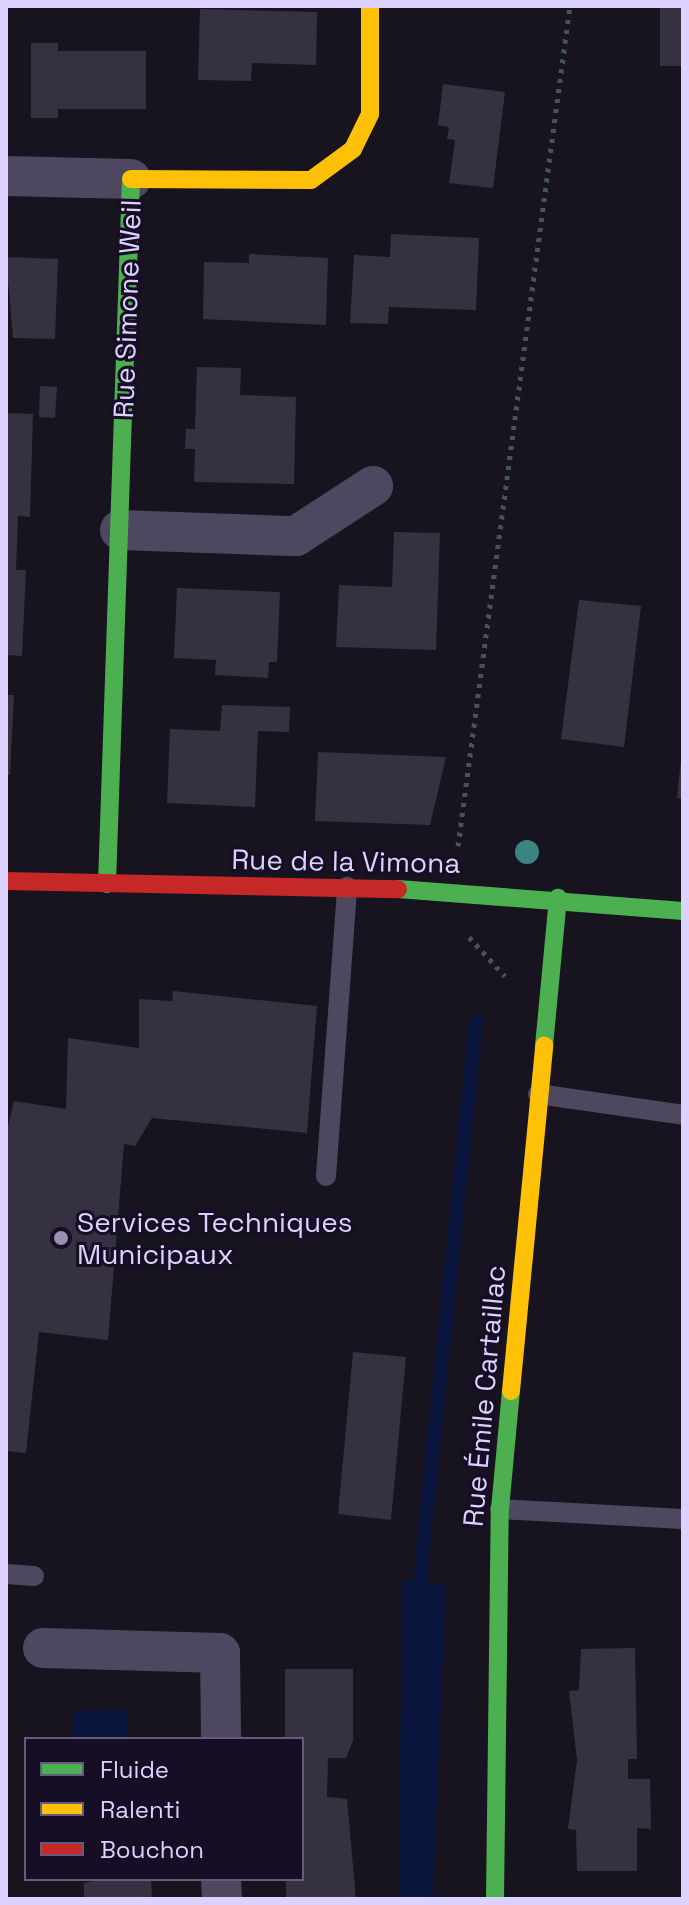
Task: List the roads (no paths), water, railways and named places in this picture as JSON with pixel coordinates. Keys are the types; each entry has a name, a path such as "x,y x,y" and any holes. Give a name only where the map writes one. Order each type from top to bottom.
{"street":[{"name":"Rue Simone Weil","path":"107,884 131,179 311,180 353,149 370,114 370,6"},
{"path":"6,176 131,179"},
{"path":"120,530 296,536 373,486"},
{"name":"Rue de la Vimona","path":"6,881 452,890 683,911"},
{"name":"Rue Émile Cartaillac","path":"495,1899 500,1509 558,898"},
{"path":"43,1648 220,1653 221,1737"}],"lane":[{"path":"326,1176 347,887"},
{"path":"538,1094 683,1115"},
{"path":"500,1509 683,1519"},
{"path":"6,1574 34,1576"}],"water":[{"path":"402,1580 446,1585 433,1899 399,1899"},
{"path":"128,1710 127,1737 74,1737 73,1711"}],"waterway":[{"path":"418,1599 476,1022"}],"place":[{"name":"Services Techniques Municipaux","path":"61,1238"}]}
